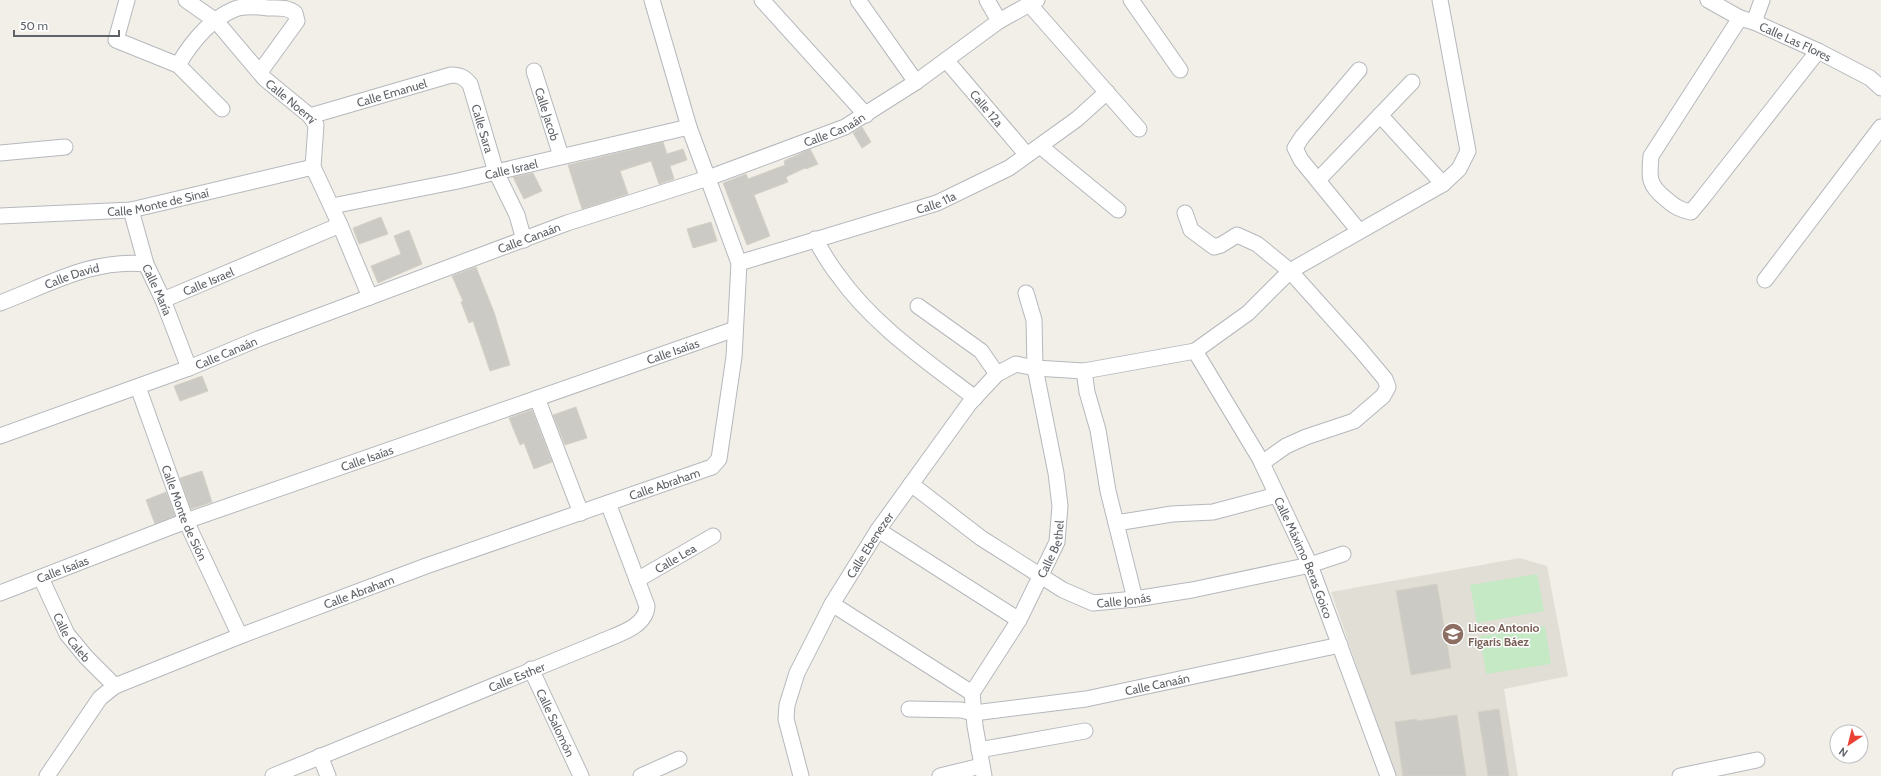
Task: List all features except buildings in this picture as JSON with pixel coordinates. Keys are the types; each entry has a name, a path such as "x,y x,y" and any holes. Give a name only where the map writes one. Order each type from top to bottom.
{"street":[{"path":"127,0 116,40 178,64 222,108"},
{"name":"Calle Noemí","path":"186,0 216,22 265,79 310,116 316,125 313,167"},
{"path":"652,0 689,127 739,262 735,329"},
{"path":"762,0 866,115"},
{"path":"858,0 916,82"},
{"path":"987,0 999,21"},
{"path":"1131,0 1180,70"},
{"path":"1195,350 1248,313 1290,271 1444,184 1460,169 1468,151 1440,0"},
{"name":"Calle Las Flores","path":"1708,0 1747,20 1818,51 1870,78 1881,88"},
{"path":"1762,0 1651,156 1649,173 1654,190 1679,209 1690,212 1818,51"},
{"path":"1033,2 1139,129"},
{"name":"Calle Canaán","path":"0,436 189,368 258,339 566,223 708,178 845,127 916,82 999,21 1033,2"},
{"path":"178,64 192,42 216,22 235,9 254,6 289,9 295,13 297,21 260,72"},
{"name":"Calle 12a","path":"946,60 1027,155"},
{"path":"1359,70 1302,137 1296,148 1301,160 1359,231"},
{"name":"Calle Jacob","path":"534,71 561,156"},
{"name":"Calle Emanuel","path":"310,116 450,75 464,77 470,84"},
{"path":"1318,180 1412,82"},
{"name":"Calle Sara","path":"470,84 496,172 517,215 524,240"},
{"name":"Calle 11a","path":"739,262 937,203 1009,168 1077,119 1107,92"},
{"path":"1380,116 1444,184"},
{"name":"Calle Israel","path":"332,206 388,196 689,127"},
{"path":"1766,280 1881,127"},
{"path":"1040,146 1118,210"},
{"path":"0,153 65,147"},
{"path":"313,167 340,224 370,297"},
{"name":"Calle Monte de Sinaí","path":"0,216 131,210 313,167"},
{"name":"Calle María","path":"131,210 146,264 163,300 189,368"},
{"path":"1186,213 1191,230 1214,246 1221,244 1237,235 1257,244 1290,271 1368,358 1385,379 1388,387 1383,396 1354,421 1306,437 1286,446 1262,463"},
{"name":"Calle Israel","path":"163,300 340,224"},
{"path":"815,239 838,276 874,317 918,354 975,398"},
{"name":"Calle David","path":"0,303 88,268 128,262 146,264"},
{"name":"Calle Bethel","path":"972,693 1019,620 1042,576 1057,542 1060,506 1056,474 1035,368 1034,320 1026,293"},
{"path":"918,306 982,351 997,374"},
{"name":"Calle Isaías","path":"0,593 186,521 735,329"},
{"name":"Calle Abraham","path":"47,776 100,698 115,686 240,636 426,566 712,467 719,459 721,449 734,357 735,329"},
{"name":"Calle Ebenezer","path":"801,776 786,718 787,705 796,673 832,604 878,530 910,484 975,398 997,374 1016,364 1035,368 1084,371 1195,350"},
{"name":"Calle Máximo Beras Goico","path":"1195,350 1262,463 1310,565 1388,776"},
{"path":"1084,371 1087,392 1098,430 1108,490 1135,600"},
{"name":"Calle Monte de Sión","path":"138,387 186,521 240,636"},
{"path":"537,398 581,513"},
{"name":"Calle Jonás","path":"910,484 981,538 1063,590 1093,603 1135,600 1192,590 1310,565 1343,554"},
{"path":"1116,523 1172,514 1213,512 1277,495"},
{"name":"Calle Esther","path":"273,776 531,669 598,643 640,623 646,614 646,606 608,503"},
{"path":"878,530 1019,620"},
{"name":"Calle Lea","path":"637,580 713,536"},
{"name":"Calle Caleb","path":"41,578 67,634 86,657 115,686"},
{"path":"832,604 972,693 983,771 940,776"},
{"name":"Calle Canaán","path":"909,709 961,710 974,713 1086,699 1340,646"},
{"name":"Calle Salomón","path":"531,669 581,776"},
{"path":"979,750 1085,731"},
{"path":"320,756 328,776"},
{"path":"647,775 679,759"},
{"path":"1680,776 1716,773 1757,760"}],"shaded area":[{"name":"Liceo Antonio Figaris Báez","path":"1520,558 1547,566 1568,676 1504,689 1518,776 1395,776 1331,592"}],"green space":[{"path":"1537,574 1544,611 1477,623 1470,585"},
{"path":"1545,626 1551,664 1486,674 1480,636"}],"place":[{"name":"Liceo Antonio Figaris Báez","path":"1453,634"}]}
